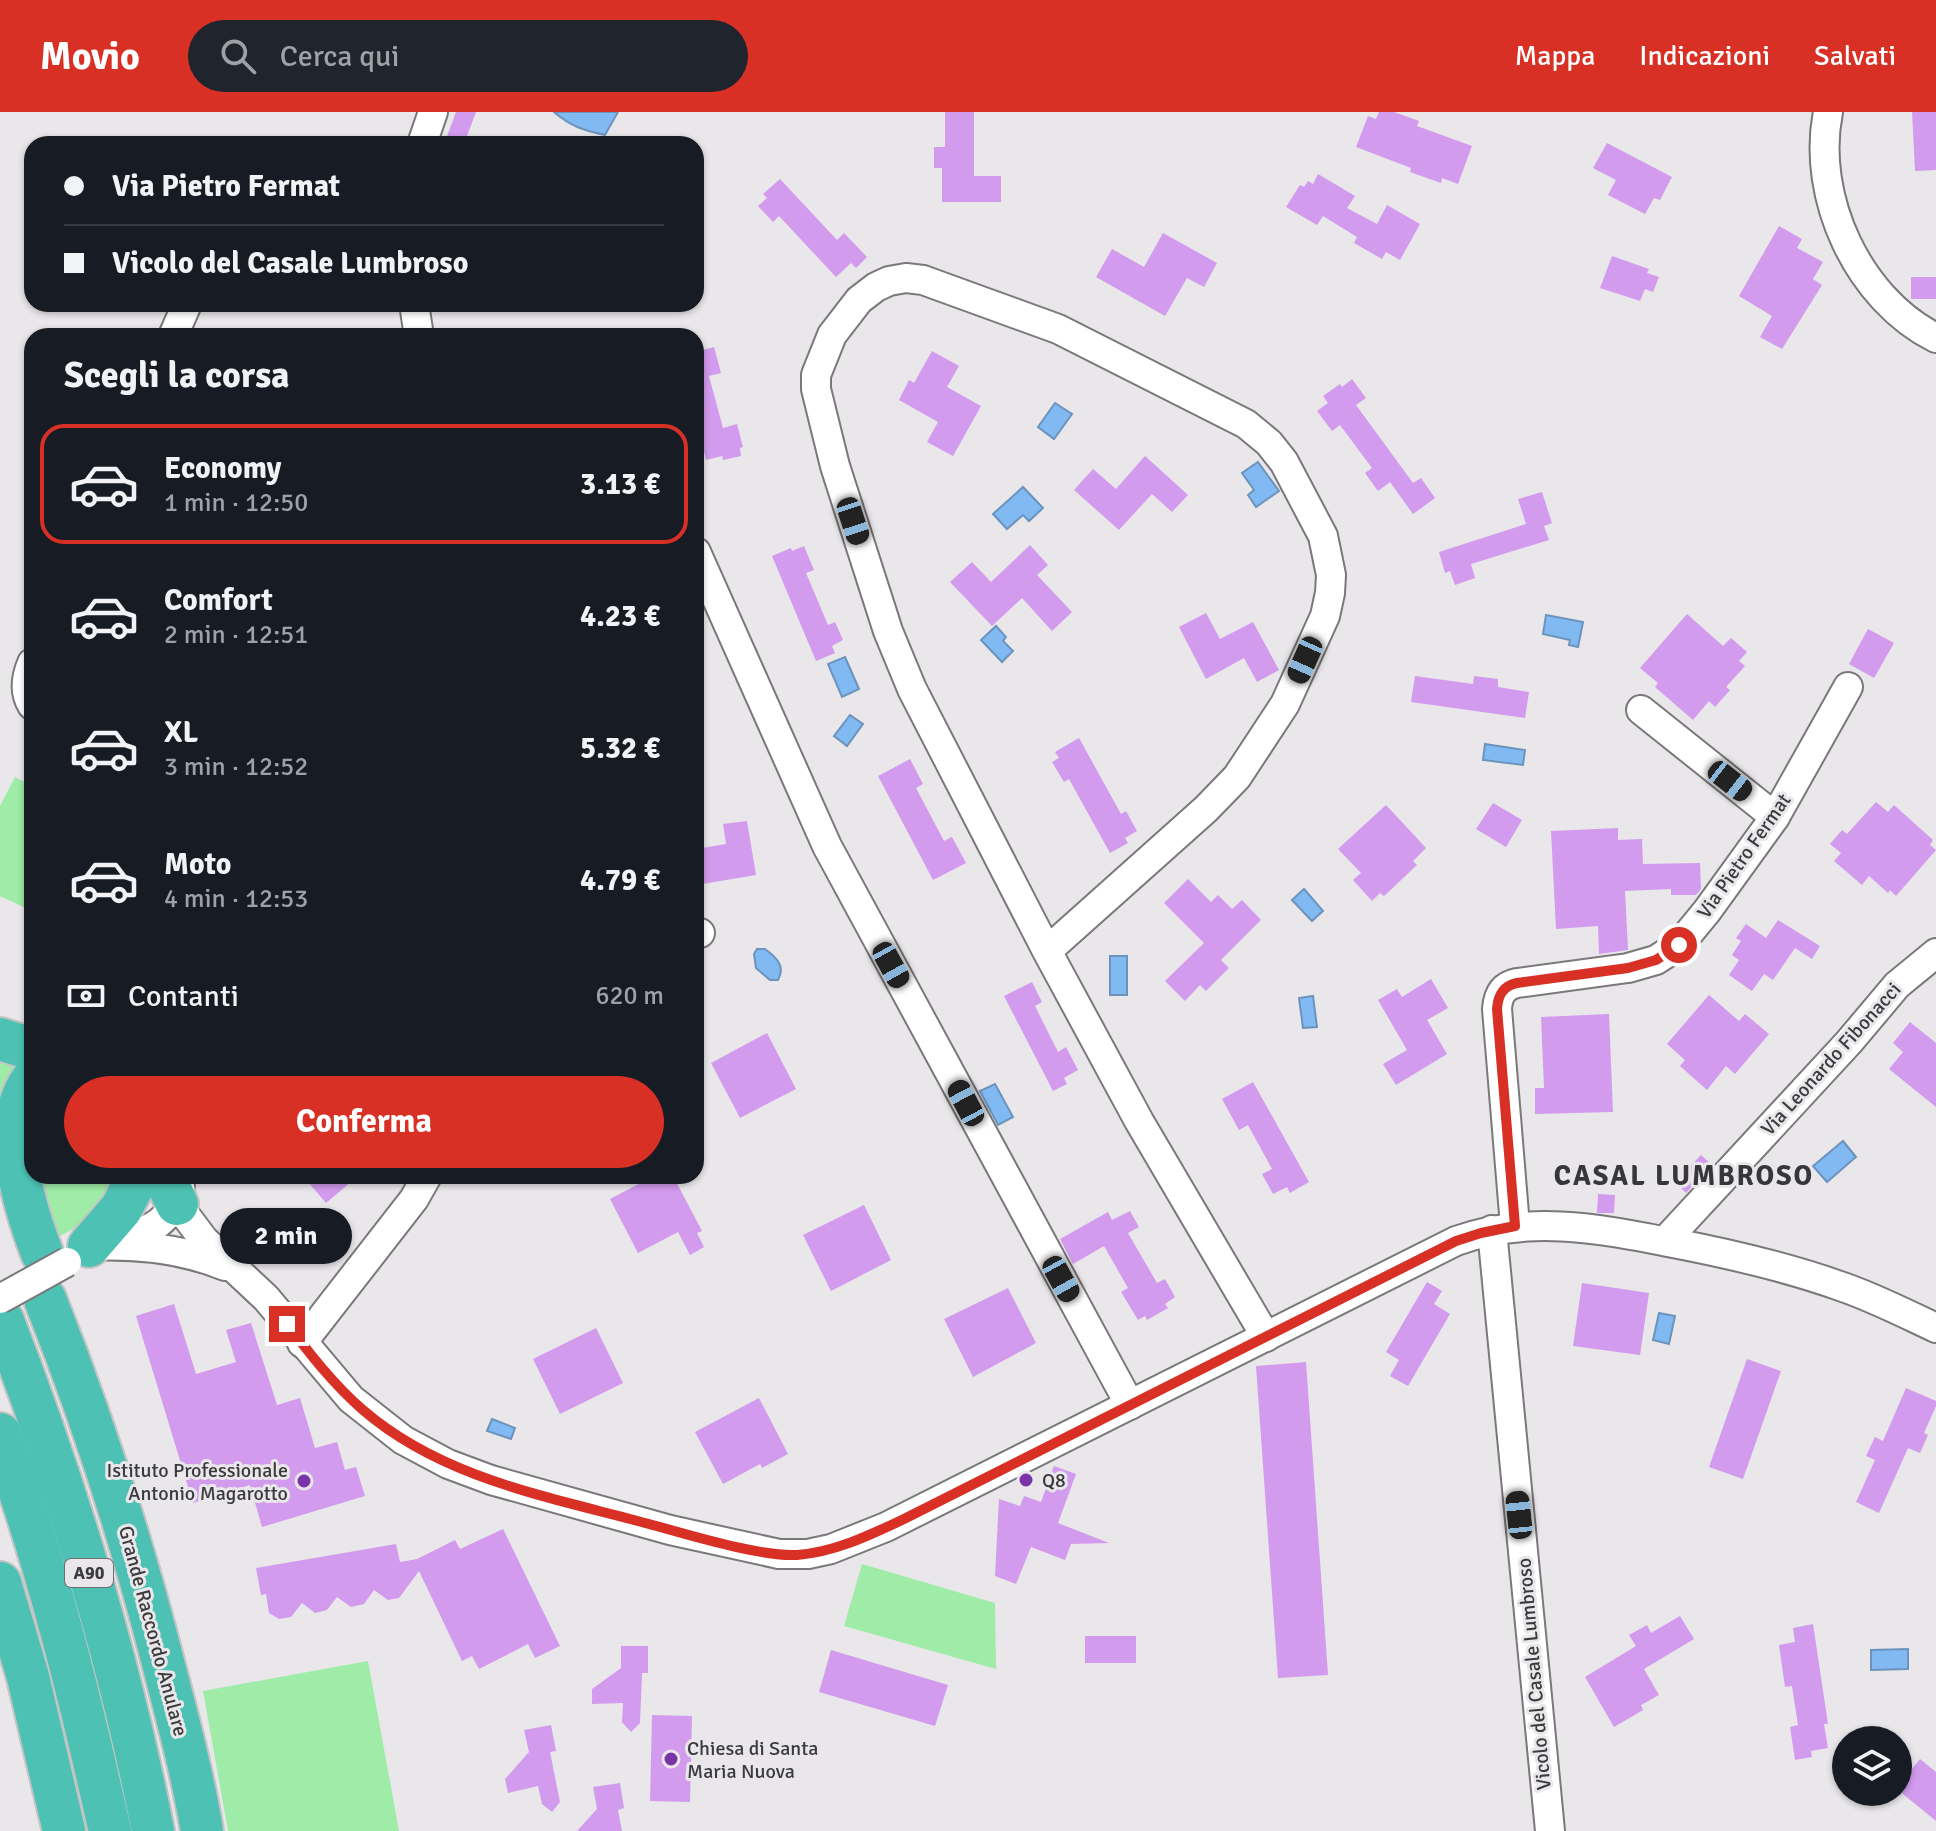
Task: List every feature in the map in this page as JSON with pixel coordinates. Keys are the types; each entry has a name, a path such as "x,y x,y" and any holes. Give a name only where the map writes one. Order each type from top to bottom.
{"highway":[{"path":"0,1039 24,1046"},
{"path":"24,1087 11,1102 4,1140 10,1171 55,1269"},
{"path":"55,1269 121,1209 134,1184"},
{"path":"0,1191 55,1269"},
{"name":"Grande Raccordo Anulare","path":"55,1269 117,1453 139,1566 190,1768 202,1831"},
{"name":"A90","path":"2,1310 110,1638 153,1831"},
{"name":"A90","path":"0,1434 69,1655 110,1831"},
{"path":"0,1583 32,1692 64,1831"},
{"path":"0,1683 32,1767 48,1831"}],"street":[{"path":"425,136 433,112"},
{"path":"1828,112 1825,157 1830,200 1838,224 1879,292 1909,321 1936,338"},
{"path":"1047,951 1206,809 1244,769 1285,704 1325,616 1331,584 1329,553 1321,531 1284,462 1269,443 1246,424 1043,322 923,280 902,278 869,291 840,322 829,339 818,367 816,389 835,466 895,649 912,689 1047,951 1139,1121 1266,1337"},
{"path":"704,570 827,846 1130,1405"},
{"name":"Via Pietro Fermat","path":"1503,1228 1497,1009 1500,993 1506,986 1517,983 1628,968 1666,955 1679,945 1775,817 1848,687"},
{"path":"1641,710 1775,817"},
{"name":"Via Leonardo Fibonacci","path":"1665,1241 1849,1042 1897,985 1936,953"},
{"path":"302,1343 422,1184"},
{"path":"174,1185 204,1240 266,1298 335,1383 365,1412 403,1440 448,1464 491,1480 670,1530 779,1554 819,1551 872,1534 1456,1241 1503,1228 1570,1226 1665,1241 1769,1264 1861,1293 1936,1328"},
{"path":"2,1310 55,1269 141,1233 161,1221 174,1185"},
{"name":"Vicolo del Casale Lumbroso","path":"1503,1228 1550,1831"},
{"path":"55,1269 128,1245 169,1249 235,1270"}],"green space":[{"path":"15,777 24,782 24,907 0,896 0,806"},
{"path":"0,1051 24,1056 24,1070 0,1107"},
{"path":"34,1184 115,1184 86,1222 49,1242"},
{"path":"862,1564 995,1603 996,1669 844,1626"},
{"path":"368,1661 399,1831 228,1831 203,1691"}],"water":[{"path":"554,112 618,112 605,135 578,127"},
{"path":"1055,403 1072,414 1054,439 1038,427"},
{"path":"1258,462 1279,491 1256,507 1248,495 1254,490 1242,473"},
{"path":"1023,487 1043,508 1029,521 1023,515 1007,529 993,514"},
{"path":"1546,615 1583,622 1578,647 1569,645 1570,640 1543,634"},
{"path":"996,626 1006,637 1003,641 1013,651 1002,662 981,640"},
{"path":"845,657 859,689 842,697 828,664"},
{"path":"850,715 863,724 847,746 834,736"},
{"path":"1485,744 1525,750 1523,765 1483,760"},
{"path":"1304,889 1323,911 1312,921 1292,900"},
{"path":"757,949 765,949 779,962 781,970 778,980 770,980 756,968 754,954"},
{"path":"1110,956 1127,956 1127,995 1110,995"},
{"path":"1313,996 1317,1027 1303,1028 1299,998"},
{"path":"995,1084 1013,1117 998,1125 980,1091"},
{"path":"1843,1141 1856,1157 1827,1182 1813,1166"},
{"path":"1659,1313 1675,1316 1669,1344 1653,1340"},
{"path":"492,1419 515,1428 511,1439 487,1431"},
{"path":"1908,1649 1908,1669 1871,1670 1871,1650"}],"building":[{"path":"456,112 476,112 467,136 447,136"},
{"path":"945,112 974,112 974,176 1001,176 1001,202 942,202 942,168 934,168 934,147 945,147"},
{"path":"1379,112 1394,112 1419,121 1417,126 1472,146 1458,184 1442,178 1441,183 1410,172 1411,168 1356,147 1368,116 1376,119"},
{"path":"1912,112 1936,112 1936,170 1915,171"},
{"path":"1607,143 1672,177 1660,200 1654,198 1645,214 1608,195 1616,180 1593,168"},
{"path":"1318,174 1355,196 1347,208 1377,224 1387,205 1420,224 1400,260 1386,252 1382,259 1354,243 1357,237 1323,216 1317,225 1286,207 1300,185 1304,187 1308,181 1313,184"},
{"path":"780,179 837,240 844,233 867,257 856,268 851,263 836,277 779,216 773,222 758,206 767,198 763,194"},
{"path":"1779,226 1802,239 1797,248 1823,262 1813,279 1822,285 1782,349 1760,337 1772,316 1739,296"},
{"path":"1163,233 1217,263 1204,287 1187,278 1165,316 1096,277 1112,249 1144,267"},
{"path":"1612,256 1649,269 1647,273 1659,277 1653,292 1645,289 1640,301 1600,288"},
{"path":"1911,277 1936,277 1936,299 1911,299"},
{"path":"714,347 721,373 709,376 723,428 737,424 743,447 740,448 741,456 706,460 704,350"},
{"path":"932,351 959,366 947,387 981,406 953,456 927,442 938,422 899,400 909,380 914,383"},
{"path":"1352,379 1366,398 1356,405 1413,483 1421,478 1435,498 1413,514 1390,482 1378,491 1365,473 1372,468 1340,425 1332,431 1317,411 1328,403 1323,396"},
{"path":"1145,456 1188,495 1172,512 1152,494 1119,530 1074,490 1093,469 1116,489"},
{"path":"1542,492 1552,523 1544,526 1549,540 1471,564 1475,578 1455,585 1450,571 1445,573 1439,552 1526,524 1518,499"},
{"path":"1030,545 1048,565 1037,575 1072,612 1052,631 1022,598 992,626 950,582 972,562 991,582"},
{"path":"804,546 814,570 806,573 828,625 835,622 843,640 832,646 835,653 816,661 772,556"},
{"path":"1206,613 1220,639 1253,622 1279,670 1257,682 1244,658 1206,679 1179,627"},
{"path":"1687,614 1723,646 1731,638 1747,652 1739,661 1745,666 1726,687 1730,690 1715,707 1709,701 1693,720 1655,687 1658,683 1640,668"},
{"path":"1868,629 1894,643 1874,678 1849,664"},
{"path":"1415,676 1473,684 1474,676 1498,679 1498,687 1529,692 1525,718 1411,702"},
{"path":"1079,738 1121,814 1126,811 1137,831 1125,838 1128,843 1110,853 1069,779 1064,782 1052,762 1059,758 1055,752"},
{"path":"910,759 923,784 916,788 944,841 952,837 966,863 933,880 878,776"},
{"path":"1876,802 1888,812 1894,805 1933,840 1930,845 1936,850 1896,896 1869,876 1862,885 1834,861 1841,853 1830,844 1842,830 1847,834"},
{"path":"1493,803 1522,820 1506,847 1476,829"},
{"path":"1386,805 1426,848 1413,861 1417,865 1384,896 1380,893 1372,901 1353,880 1361,873 1338,849"},
{"path":"747,821 756,875 704,884 704,848 726,844 723,824"},
{"path":"1618,828 1618,840 1642,839 1643,864 1700,863 1701,889 1696,895 1671,895 1671,889 1625,891 1628,950 1599,954 1598,926 1556,929 1551,831"},
{"path":"1188,879 1211,902 1218,895 1232,909 1242,900 1261,920 1221,960 1229,968 1206,991 1200,985 1185,1001 1165,981 1204,943 1164,903"},
{"path":"1778,920 1820,946 1812,959 1795,948 1773,980 1764,974 1752,991 1729,975 1739,960 1732,955 1741,941 1736,938 1746,924 1766,938"},
{"path":"1431,979 1448,1008 1427,1020 1447,1054 1396,1085 1383,1064 1407,1050 1378,1000 1397,989 1402,997"},
{"path":"1032,982 1042,1002 1035,1006 1058,1052 1066,1047 1078,1070 1064,1078 1067,1084 1053,1091 1004,996"},
{"path":"1709,995 1739,1021 1745,1014 1769,1034 1735,1074 1726,1066 1707,1090 1680,1066 1685,1060 1667,1044"},
{"path":"1609,1014 1613,1112 1535,1114 1535,1088 1544,1088 1541,1017"},
{"path":"1910,1022 1936,1043 1936,1107 1889,1069 1903,1052 1893,1043"},
{"path":"767,1033 796,1089 740,1118 711,1063"},
{"path":"1253,1082 1309,1182 1290,1193 1287,1187 1273,1194 1262,1174 1272,1169 1248,1125 1239,1130 1222,1099"},
{"path":"1701,1155 1712,1165 1686,1193 1675,1182"},
{"path":"310,1184 349,1184 326,1203"},
{"path":"639,1184 677,1184 702,1231 697,1233 704,1247 690,1255 678,1232 638,1253 610,1199"},
{"path":"1598,1194 1615,1195 1614,1213 1597,1213"},
{"path":"864,1205 891,1260 831,1291 803,1235"},
{"path":"1130,1211 1139,1227 1128,1233 1157,1283 1165,1279 1175,1297 1165,1304 1168,1308 1147,1320 1145,1316 1138,1320 1121,1292 1128,1288 1104,1246 1073,1264 1060,1239 1108,1212 1112,1220"},
{"path":"1427,1282 1442,1291 1434,1304 1450,1314 1408,1386 1390,1376 1399,1360 1386,1352"},
{"path":"1582,1283 1649,1293 1640,1355 1573,1346"},
{"path":"1008,1288 1036,1343 973,1377 944,1319"},
{"path":"174,1304 196,1374 236,1362 226,1330 251,1323 277,1405 300,1398 315,1448 337,1442 345,1470 356,1467 365,1496 262,1527 250,1485 193,1503 136,1316"},
{"path":"596,1328 623,1383 560,1414 533,1359"},
{"path":"1747,1359 1781,1371 1743,1479 1709,1467"},
{"path":"1306,1362 1328,1675 1278,1678 1256,1366"},
{"path":"1906,1388 1936,1401 1936,1406 1924,1433 1928,1435 1920,1453 1908,1448 1879,1513 1856,1502 1875,1460 1866,1456 1875,1437 1883,1441"},
{"path":"759,1398 788,1454 762,1468 760,1464 723,1484 695,1432"},
{"path":"1054,1466 1076,1474 1058,1523 1109,1543 1071,1544 1065,1560 1031,1547 1016,1584 995,1576 999,1499 1020,1506 1024,1496 1041,1502"},
{"path":"503,1529 560,1646 535,1658 528,1644 479,1669 472,1656 462,1661 419,1571 399,1598 388,1600 374,1590 364,1604 351,1607 337,1597 327,1610 315,1613 302,1603 291,1617 279,1619 269,1613 266,1594 261,1595 256,1568 396,1544 400,1562 417,1559 455,1540 460,1549"},
{"path":"1680,1616 1694,1639 1644,1669 1659,1695 1641,1705 1643,1710 1614,1727 1585,1677 1636,1646 1629,1635 1647,1625 1651,1633"},
{"path":"1813,1624 1828,1724 1824,1724 1828,1748 1811,1751 1812,1757 1795,1760 1790,1727 1798,1725 1792,1686 1785,1687 1779,1645 1795,1642 1793,1628"},
{"path":"1085,1636 1136,1636 1136,1663 1085,1663"},
{"path":"621,1646 648,1646 648,1673 642,1673 640,1723 631,1732 622,1722 623,1703 592,1704 592,1689 621,1668"},
{"path":"831,1650 948,1685 935,1726 819,1692"},
{"name":"Chiesa di Santa Maria Nuova","path":"652,1715 692,1716 690,1802 650,1801"},
{"path":"551,1725 556,1751 550,1752 560,1802 552,1812 542,1804 538,1786 508,1793 505,1779 529,1752 524,1730"},
{"path":"1920,1759 1936,1772 1936,1821 1912,1801 1912,1769"},
{"path":"620,1783 624,1808 618,1810 622,1831 577,1831 597,1809 593,1787"}],"place":[{"name":"Q8","path":"1026,1480"},
{"name":"Istituto Professionale Antonio Magarotto","path":"304,1481"},
{"name":"Chiesa di Santa Maria Nuova","path":"671,1759"}],"district":[{"name":"CASAL LUMBROSO","path":"1684,1176"}],"route":[{"path":"287,1324 324,1371 365,1412 403,1440 448,1464 539,1494 758,1551 790,1555 831,1549 906,1518 1456,1241 1515,1226 1497,1009 1500,993 1506,986 1517,983 1636,966 1656,960 1679,945"}]}
